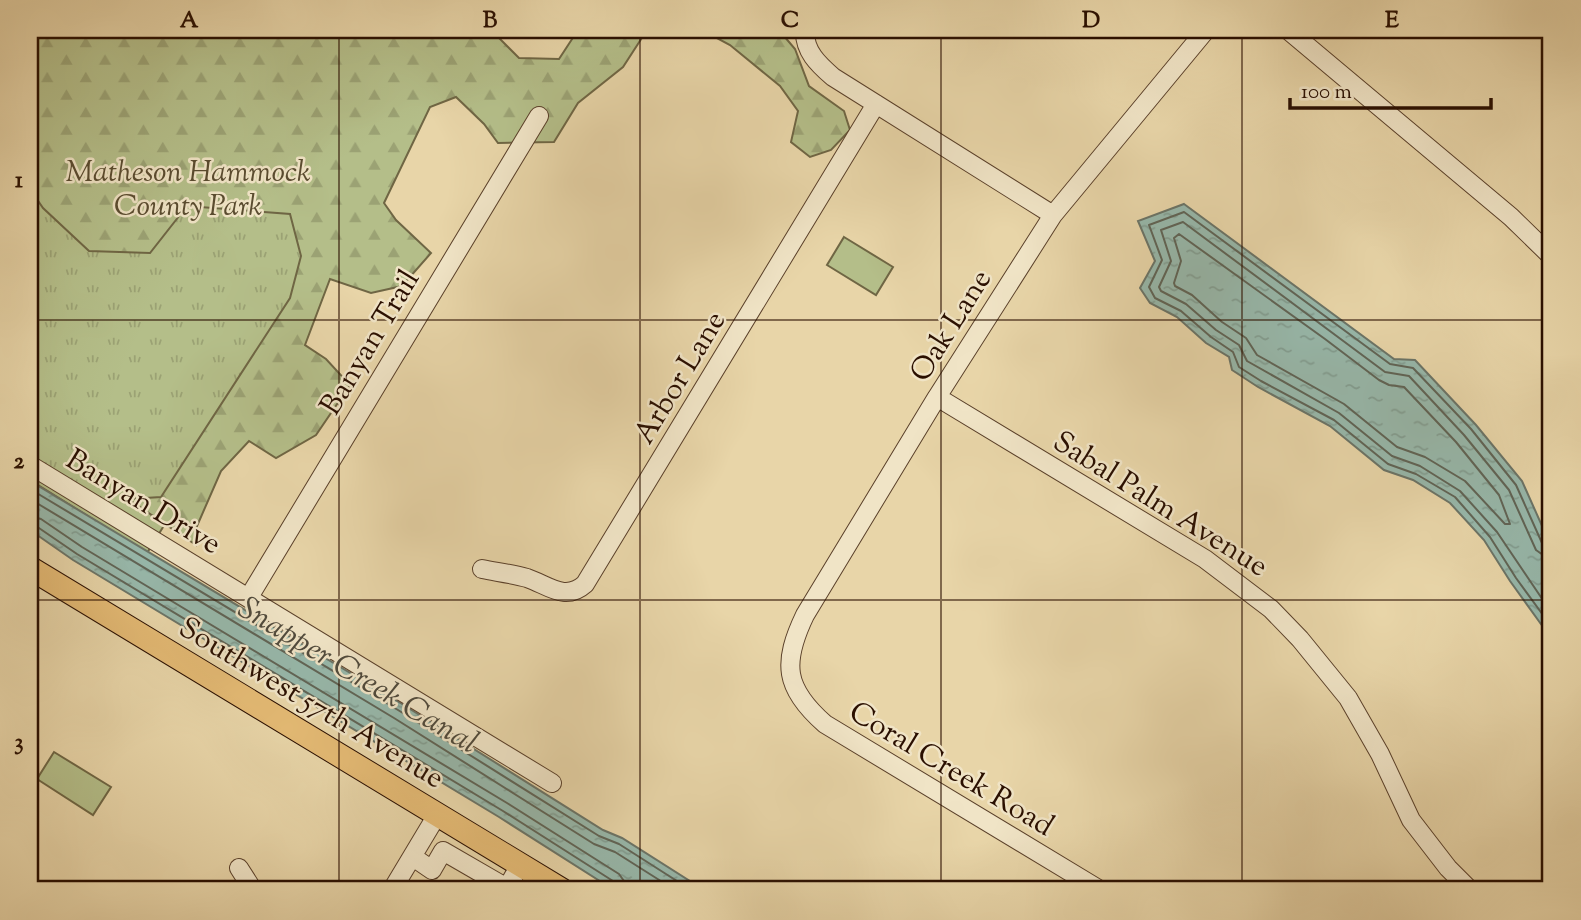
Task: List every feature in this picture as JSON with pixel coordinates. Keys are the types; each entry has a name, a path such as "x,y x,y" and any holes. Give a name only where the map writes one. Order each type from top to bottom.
{"main road":[{"name":"Southwest 57th Avenue","path":"30,568 562,890"}],"street":[{"name":"Oak Lane","path":"790,678 790,657 805,615 937,397 1053,215 1206,30"},
{"path":"1289,30 1511,217 1551,256"},
{"path":"805,35 812,57 825,71 1053,215"},
{"name":"Arbor Lane","path":"482,569 525,578 561,593 574,591 585,584 876,104"},
{"name":"Banyan Trail","path":"249,597 539,117"},
{"name":"Sabal Palm Avenue","path":"937,397 1205,559 1271,609 1300,639 1348,698 1373,740 1412,820 1448,868 1470,890"},
{"name":"Banyan Drive","path":"30,465 552,783"},
{"name":"Coral Creek Road","path":"790,678 806,705 825,724 1100,890"},
{"path":"392,890 437,815"},
{"path":"412,857 432,870 443,851 507,888 520,865"},
{"path":"239,868 253,890"}],"green space":[{"name":"Matheson Hammock County Park","path":"30,30 475,30 418,114 147,553 30,480"},
{"path":"30,30 499,30 497,36 519,58 559,59 578,30 647,30 623,67 578,103 554,142 498,143 484,124 456,97 430,107 384,203 396,220 431,253 402,286 371,293 330,279 305,345 326,359 350,385 316,435 276,458 249,441 221,471 197,526 196,545 128,499 161,497 290,298 301,256 290,214 187,206 150,253 89,251 43,208 30,189"},
{"path":"702,30 749,30 784,36 795,49 809,86 844,111 850,130 831,150 810,157 791,142 798,111 780,86 730,45"},
{"path":"844,237 893,267 876,295 827,265"},
{"path":"54,752 111,787 93,815 37,779"}],"water":[{"path":"1184,204 1394,359 1415,360 1476,425 1522,481 1551,546 1551,638 1484,540 1450,503 1413,480 1384,470 1330,426 1232,370 1229,357 1206,343 1177,317 1150,303 1140,288 1155,261 1138,221"},
{"path":"30,481 402,704 704,890 614,890 499,817 73,560 30,530"}],"water label":[{"name":"Snapper Creek Canal","path":"359,674"}]}
